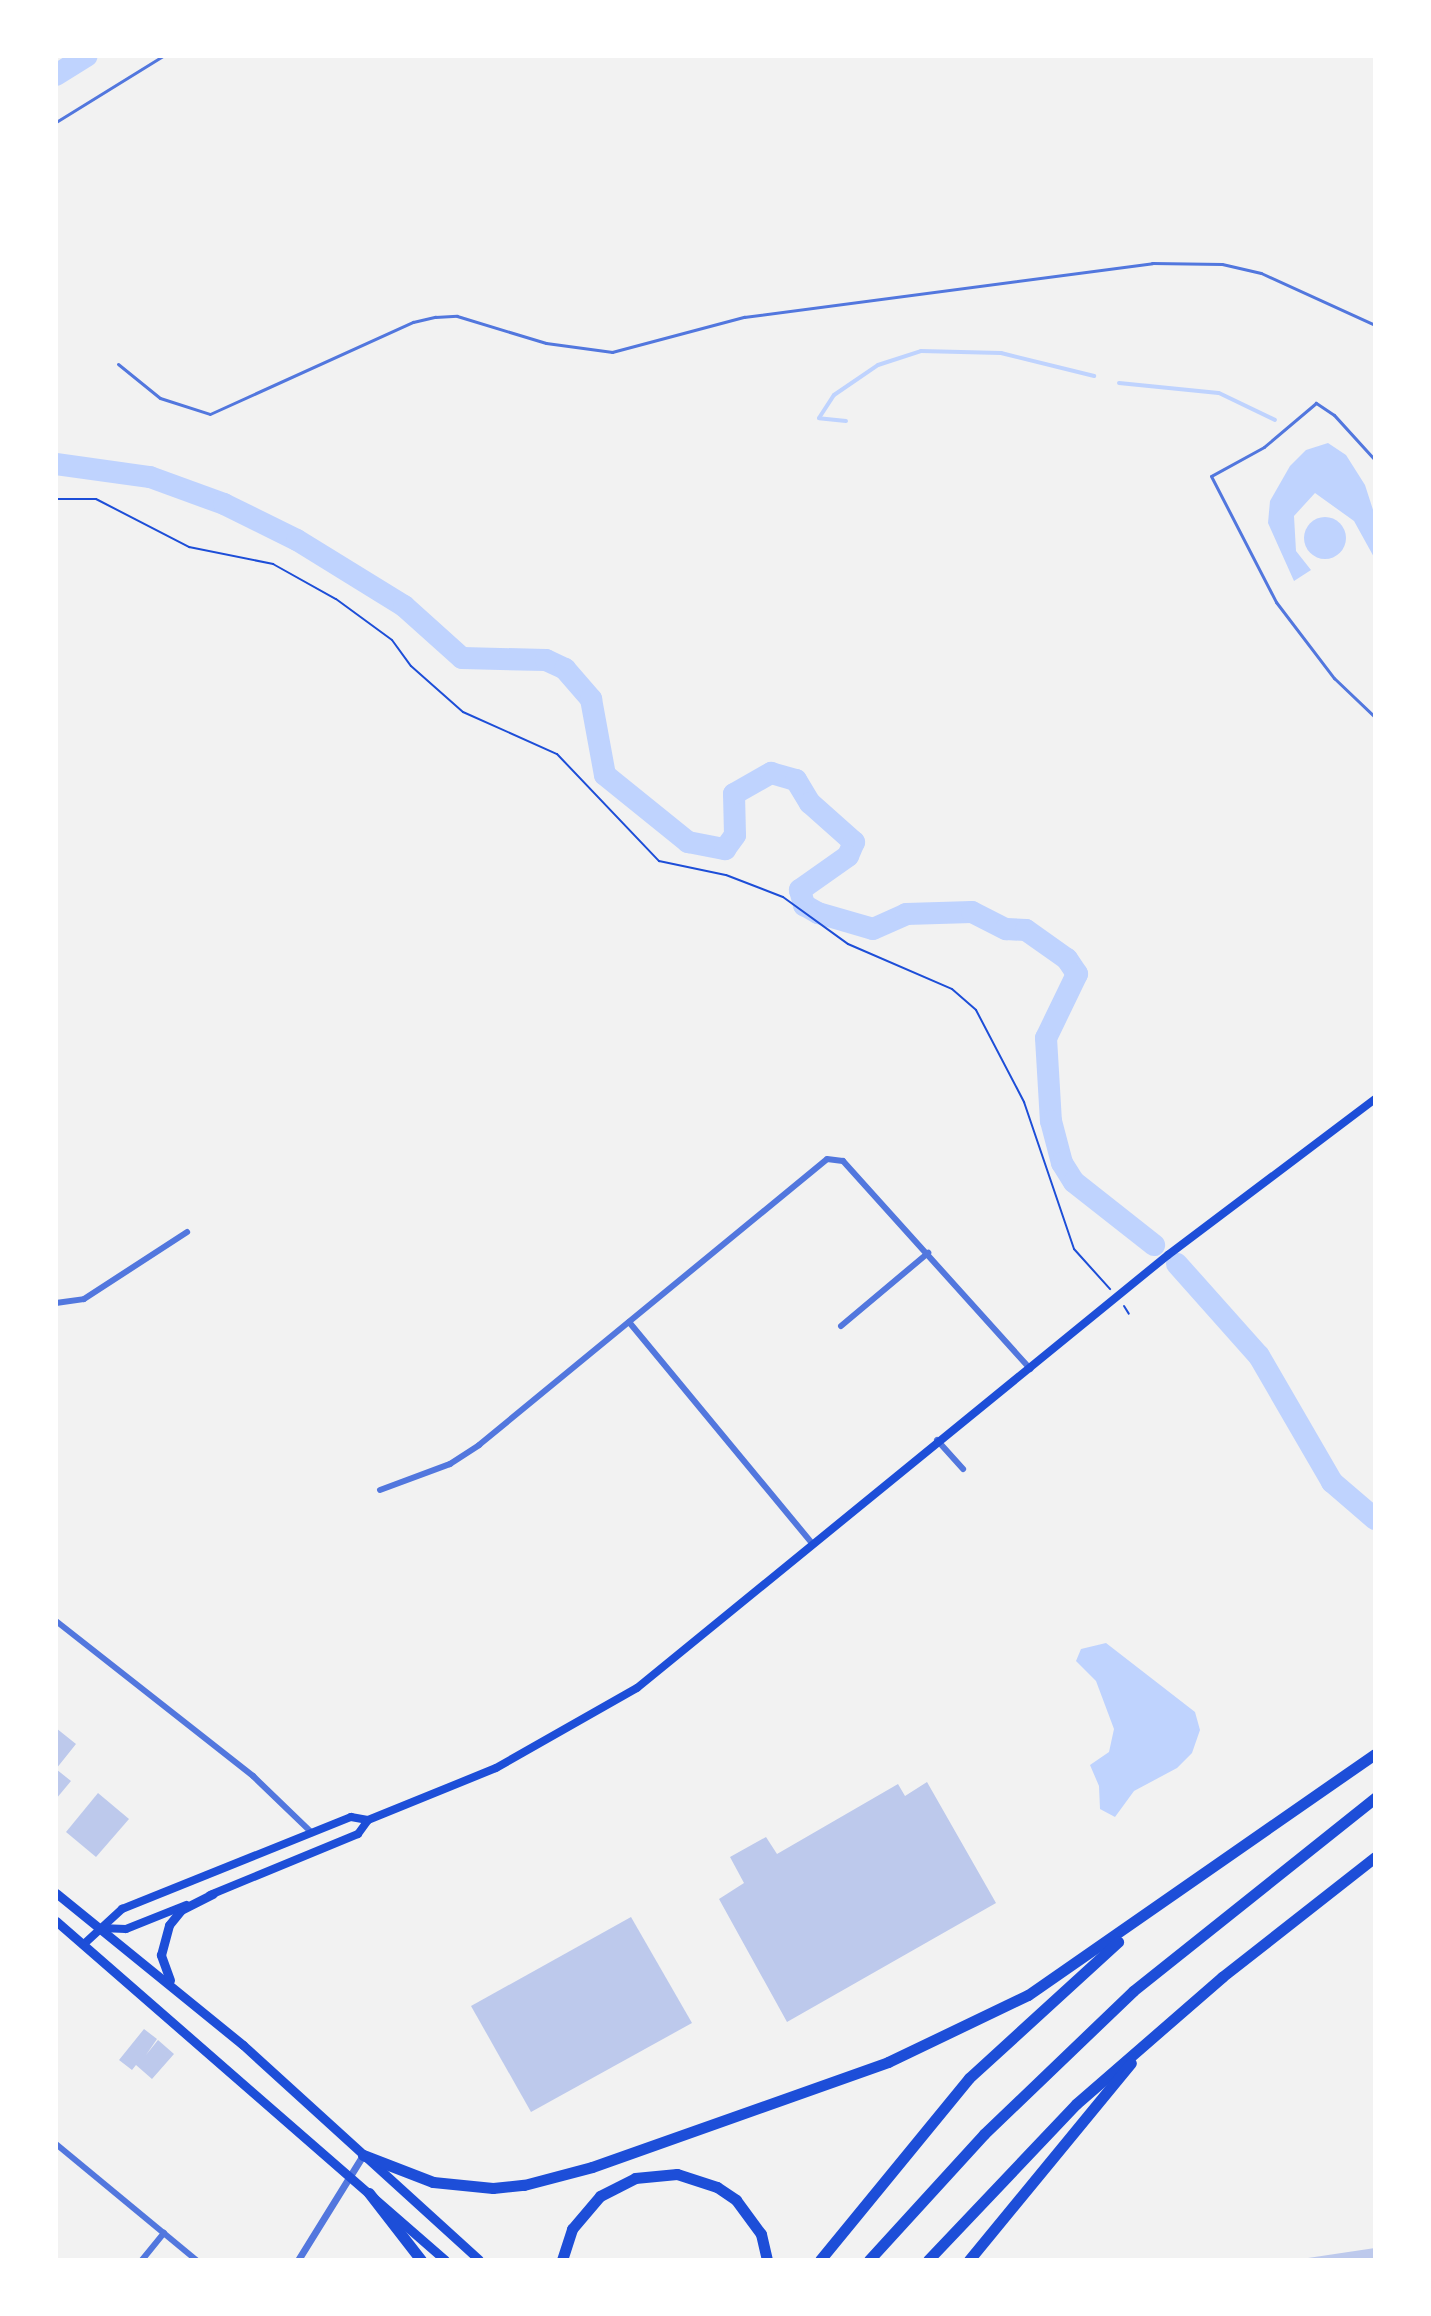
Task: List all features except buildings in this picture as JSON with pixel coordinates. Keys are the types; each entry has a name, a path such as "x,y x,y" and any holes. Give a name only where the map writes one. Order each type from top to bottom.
{"highway":[{"path":"363,2155 421,2179 467,2187 524,2185 592,2167 934,2041 1028,1995 1165,1903 1375,1754"},
{"path":"869,2260 1005,2113 1122,2001 1375,1798"},
{"path":"928,2260 1076,2104 1167,2024 1375,1857"},
{"path":"820,2260 969,2078 1165,1903"},
{"path":"969,2260 1085,2114 1167,2024"},
{"path":"562,2260 572,2229 600,2196 635,2178 677,2174 717,2187 736,2200 761,2234 767,2260"},
{"path":"369,2193 421,2260"}],"main road":[{"path":"84,1944 122,1909 351,1817 368,1820 496,1768 626,1695 1168,1255 1375,1099"},
{"path":"100,1928 126,1929 213,1894 358,1834 368,1820"},
{"path":"56,1893 174,1986 479,2260"},
{"path":"174,1986 161,1955 169,1925 181,1910 213,1894"},
{"path":"56,1921 445,2260"}],"street":[{"path":"380,1490 450,1464 479,1445 827,1159 843,1161 1030,1369"},
{"path":"56,1303 84,1299 187,1232"},
{"path":"841,1326 928,1253"},
{"path":"629,1322 811,1542"},
{"path":"937,1440 963,1469"},
{"path":"56,1621 253,1776 312,1833"},
{"path":"56,2144 196,2260"},
{"path":"298,2260 363,2155"},
{"path":"142,2260 164,2233"}],"lane":[{"path":"56,122 163,56"},
{"path":"118,364 160,398 210,414 413,322 435,317 457,316 546,343 612,352 744,317 1152,263 1222,264 1261,273 1375,325"},
{"path":"1375,460 1334,415 1316,403 1264,447 1211,476 1276,602 1334,678 1375,717"}],"path":[{"path":"56,499 96,499 189,547 273,564 336,599 392,640 411,666 463,712 557,754 659,861 726,875 783,897 848,944 952,989 976,1010 1024,1102 1074,1249 1107,1285"}],"water":[{"path":"1328,443 1346,455 1365,485 1375,516 1375,559 1354,521 1315,493 1294,516 1296,551 1311,570 1294,581 1268,523 1270,501 1290,466 1306,450"},
{"path":"1325,517 1340,523 1346,538 1340,553 1325,559 1310,553 1304,538 1310,523"},
{"path":"1106,1643 1195,1712 1200,1730 1192,1753 1177,1768 1134,1791 1115,1817 1100,1809 1099,1786 1090,1765 1109,1752 1114,1729 1096,1681 1076,1661 1081,1649"}],"waterway":[{"path":"56,75 87,56"},
{"path":"846,421 819,418 834,395 878,365 921,351 1001,353 1094,376"},
{"path":"1119,383 1219,393 1275,420"},
{"path":"56,464 150,477 224,504 297,540 404,606 462,658 546,660 565,669 591,699 605,775 688,842 725,849 735,835 734,794 771,773 796,780 810,803 854,842 848,856 800,890 804,905 818,913 873,929 906,914 972,912 1006,929 1026,930 1067,959 1077,974 1046,1038 1051,1121 1062,1163 1074,1182 1154,1245"},
{"path":"1177,1264 1259,1356 1332,1482 1375,1519"}]}
